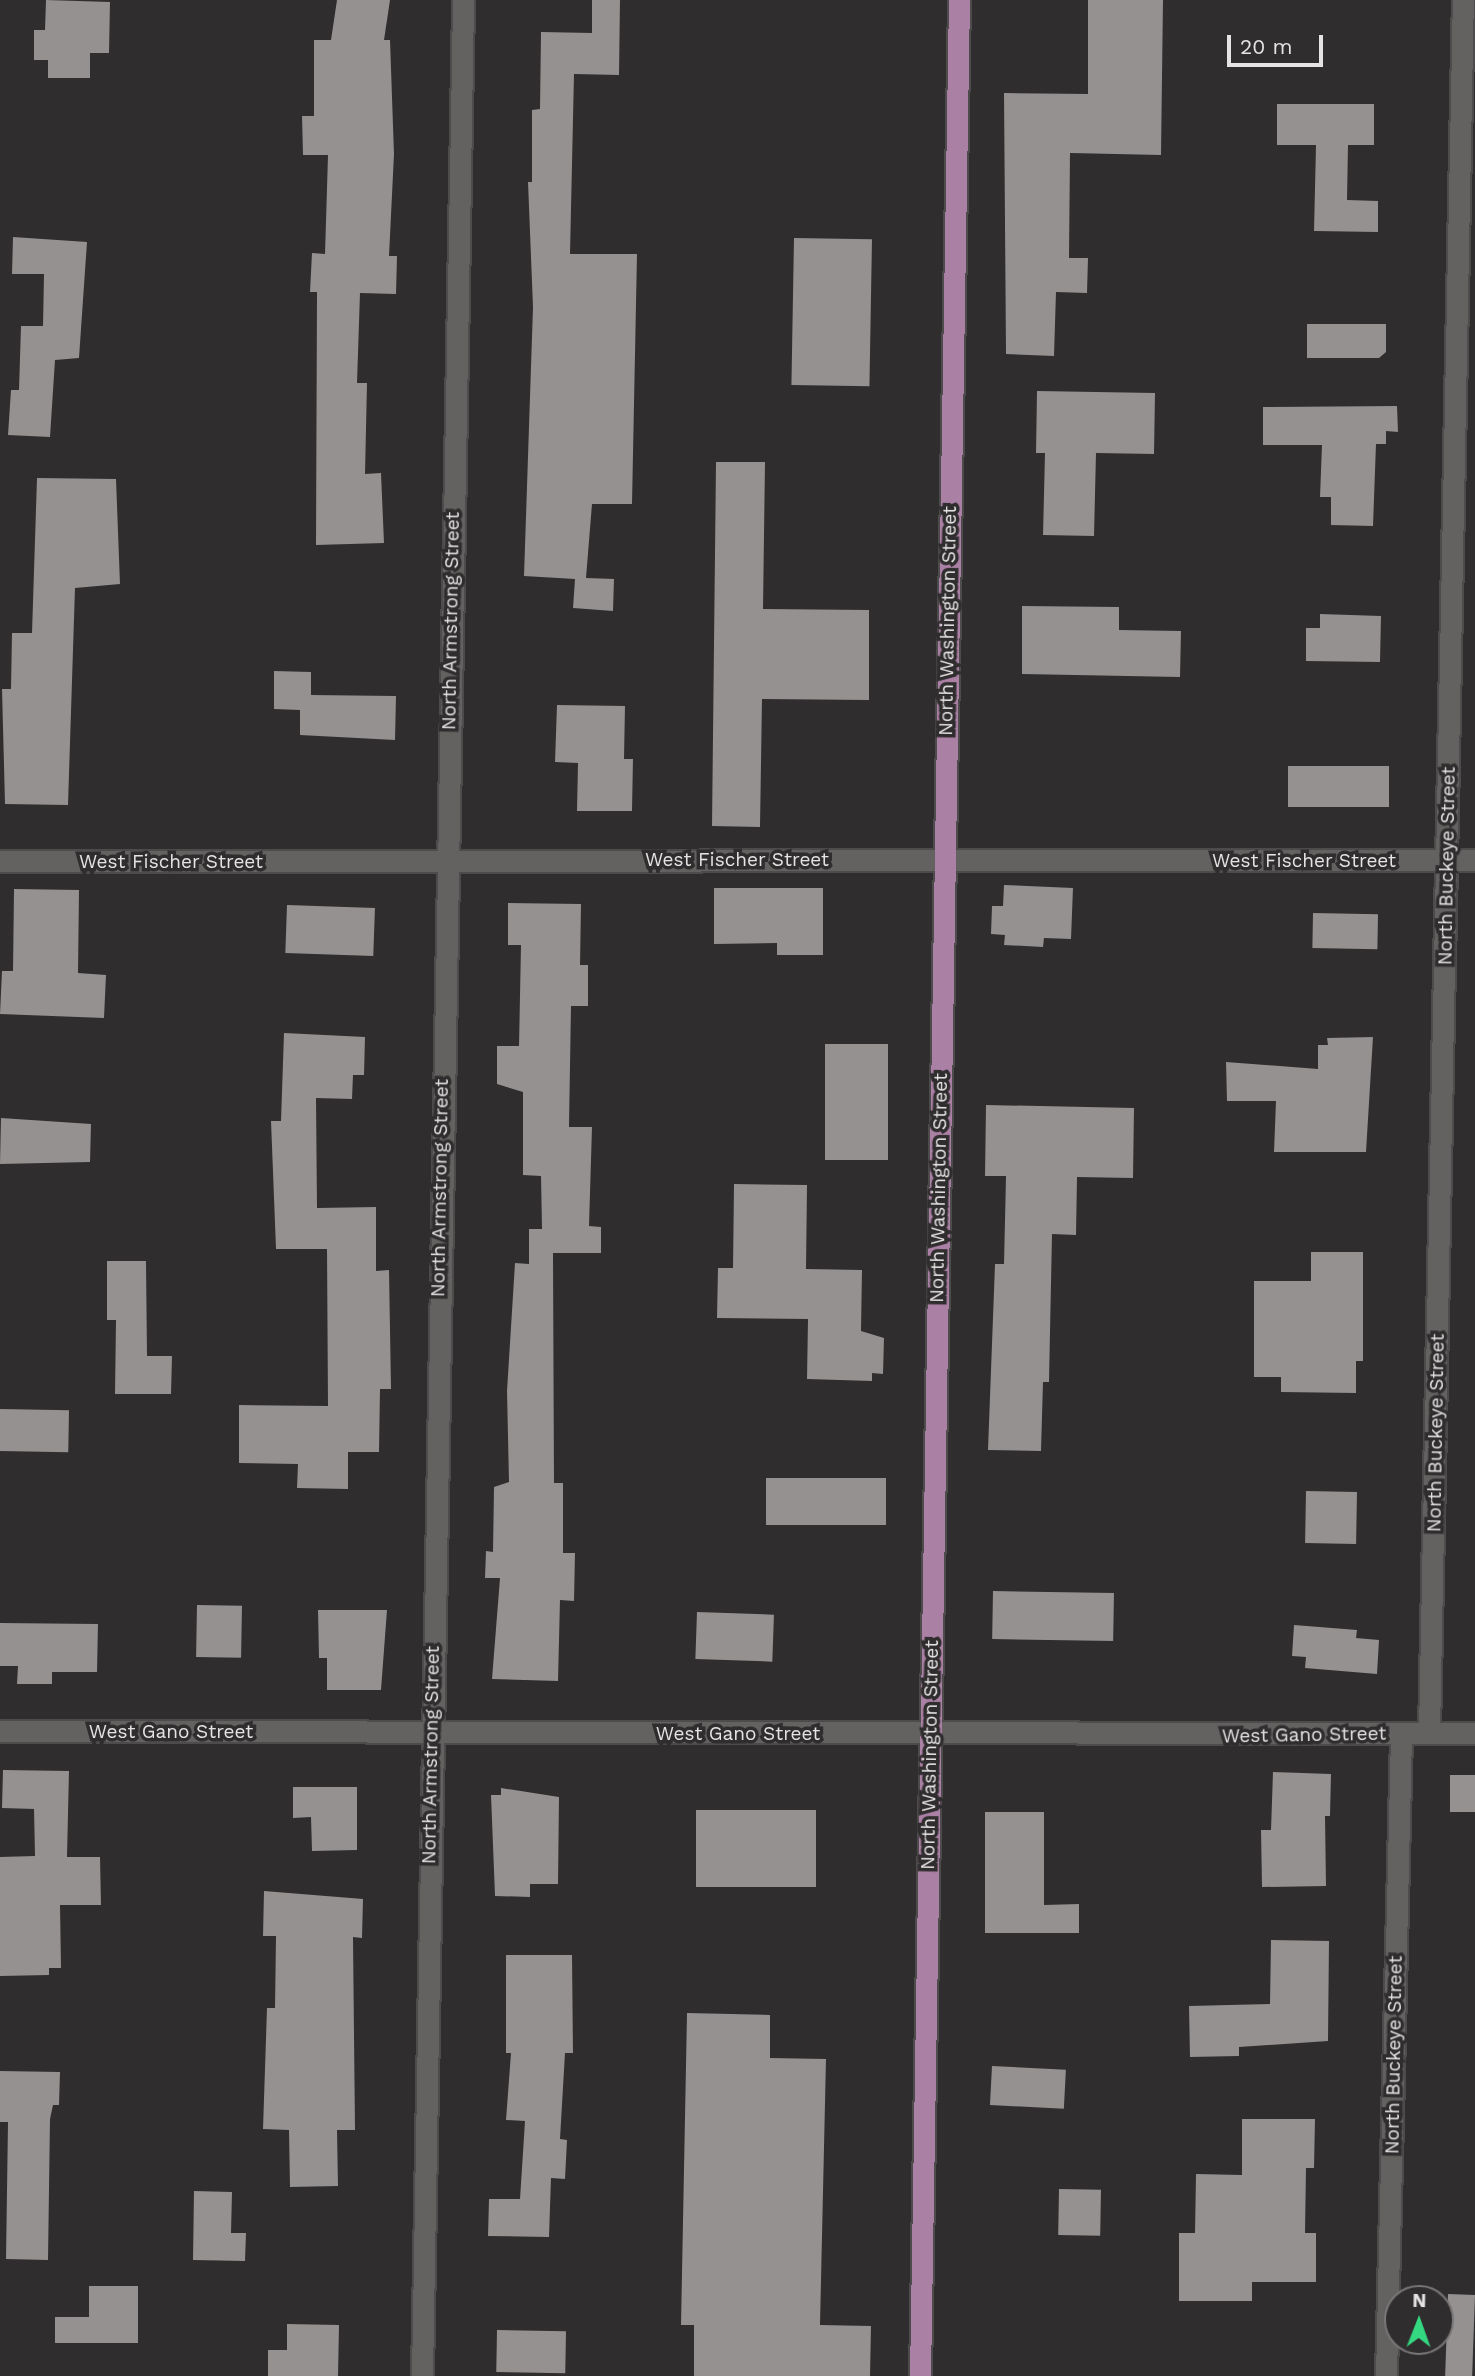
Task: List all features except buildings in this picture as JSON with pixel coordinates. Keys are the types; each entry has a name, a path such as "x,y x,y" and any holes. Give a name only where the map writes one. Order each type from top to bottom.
{"main road":[{"name":"North Washington Street","path":"920,2376 958,0"}],"street":[{"name":"North Armstrong Street","path":"422,2376 446,863 463,0"},
{"name":"North Buckeye Street","path":"1429,1733 1463,0"},
{"name":"West Fischer Street","path":"0,862 1475,860"},
{"name":"West Gano Street","path":"0,1731 1475,1733"},
{"name":"North Buckeye Street","path":"1386,2376 1401,1734"}]}
